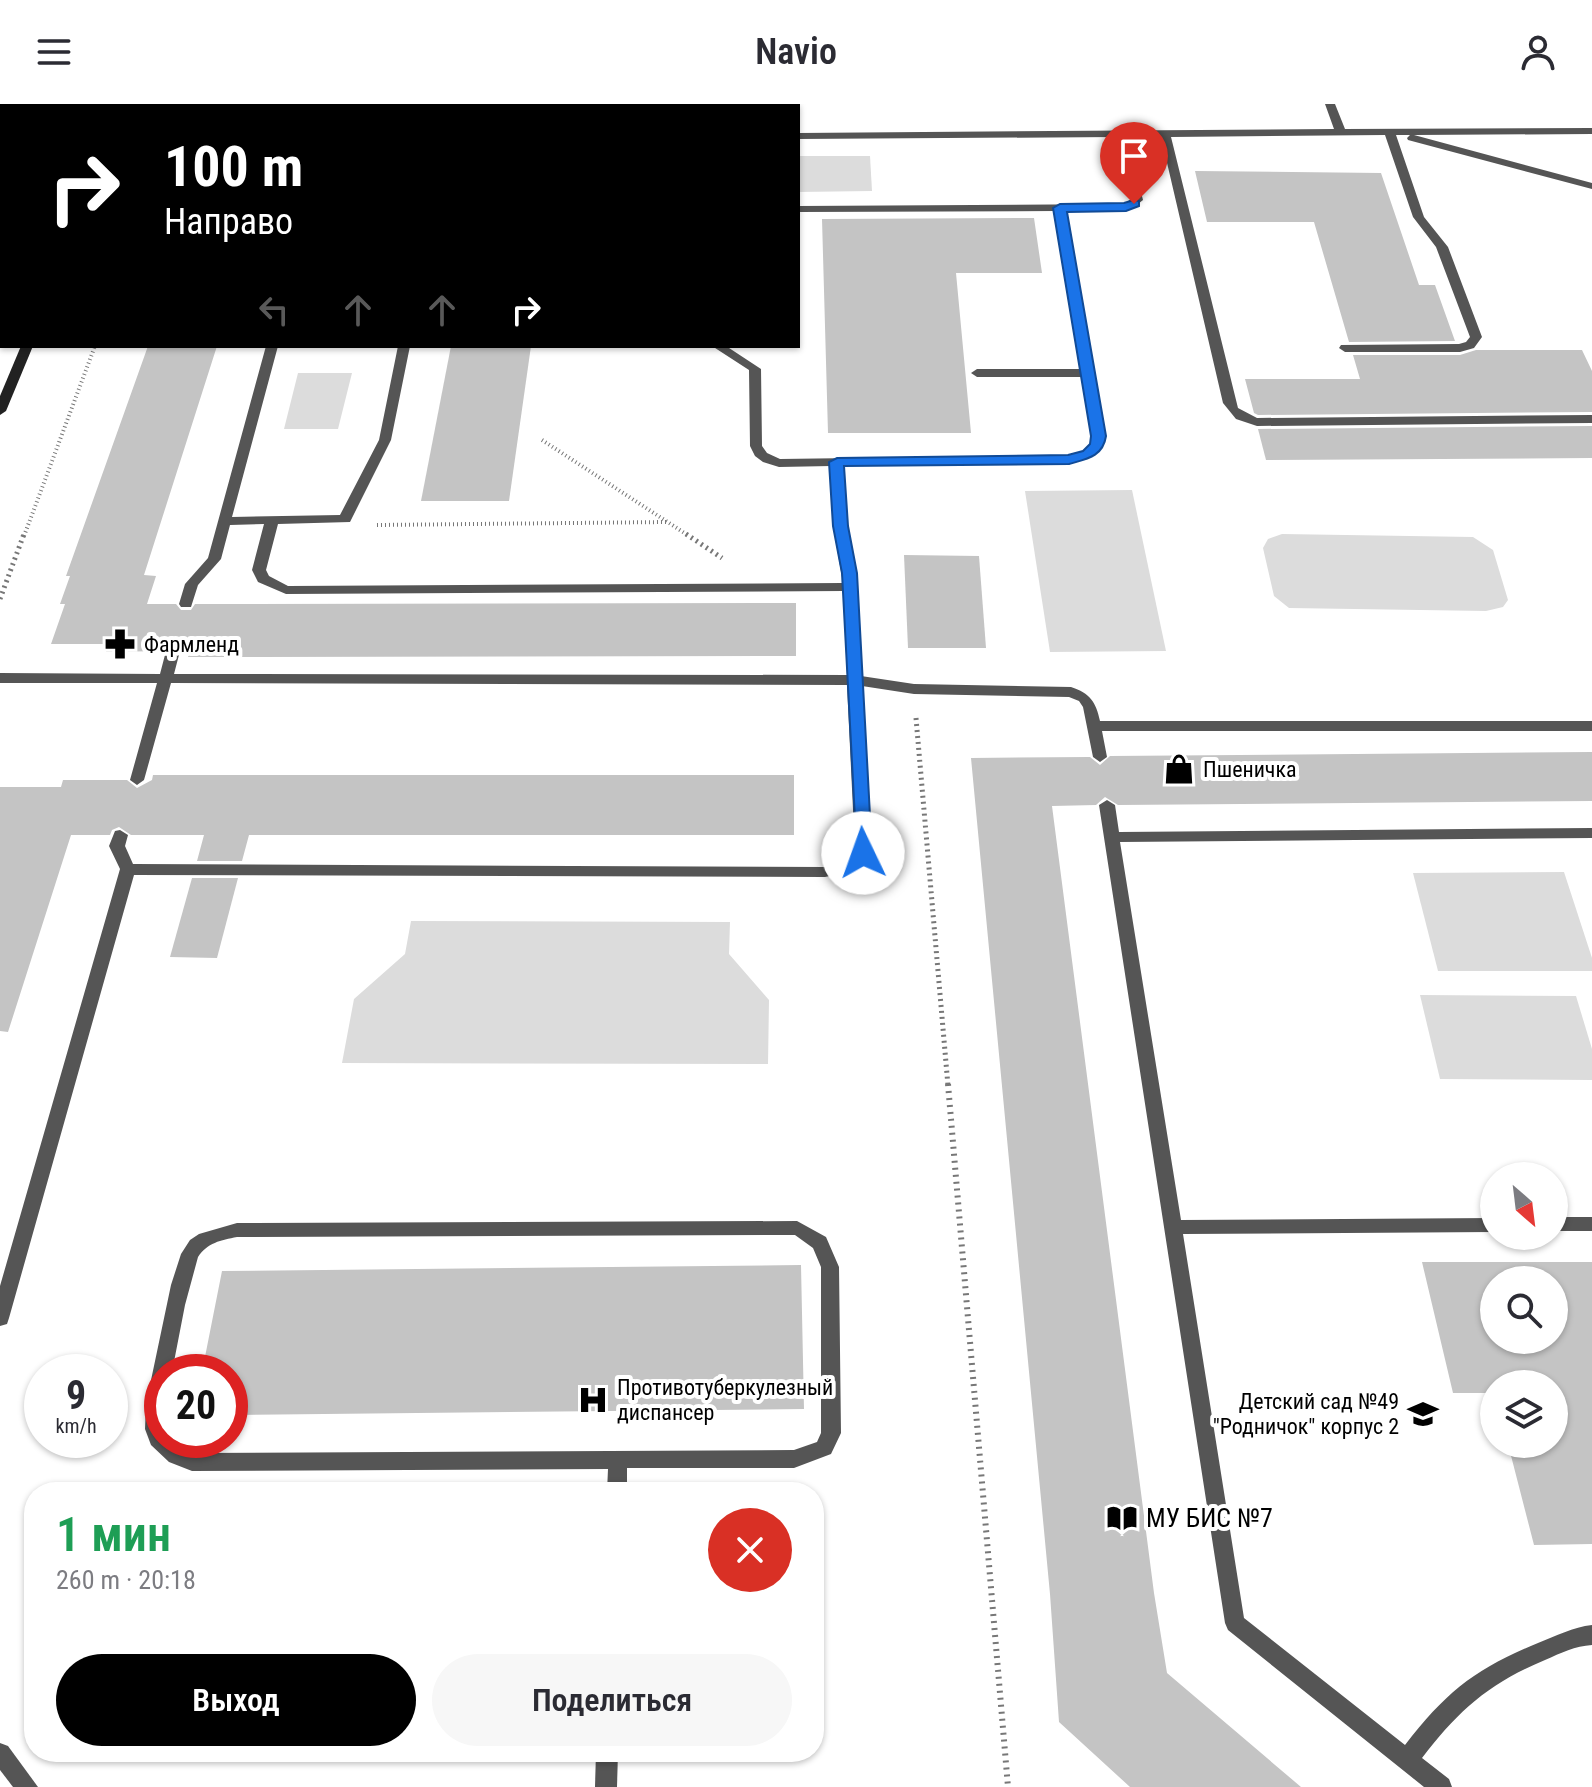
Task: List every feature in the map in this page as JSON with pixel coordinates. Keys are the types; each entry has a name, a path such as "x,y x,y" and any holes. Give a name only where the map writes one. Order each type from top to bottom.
{"street":[{"path":"0,411 26,348"}],"lane":[{"path":"1330,104 1341,133"},
{"path":"800,136 1592,131"},
{"path":"1389,132 1592,186"},
{"path":"1345,348 1460,348 1470,345 1476,337 1442,247 1419,217 1389,132"},
{"path":"1165,133 1229,403 1233,411 1244,419 1257,422 1592,419"},
{"path":"800,209 1126,207 1137,200 1121,134"},
{"path":"721,348 755,369 759,454 779,463 1069,459 1088,454 1097,446 1099,436 1060,208"},
{"path":"186,604 192,584 214,559 271,348"},
{"path":"225,521 345,519 385,440 404,348"},
{"path":"977,373 1088,373"},
{"path":"128,869 825,872 849,867 863,853 850,587 840,526 837,462"},
{"path":"272,520 259,570 263,579 286,590 850,587"},
{"path":"137,780 173,651"},
{"path":"0,678 855,680 914,689 1071,692 1084,698 1090,706 1100,757"},
{"path":"1094,726 1592,726"},
{"path":"1107,805 1235,1623 1441,1787"},
{"path":"1113,837 1592,833"},
{"path":"0,1318 128,869 117,846 120,835"},
{"path":"1568,1224 1592,1224"},
{"path":"1174,1227 1480,1225"},
{"path":"166,1354 185,1266 194,1247 211,1235 237,1230 797,1228 817,1237 825,1248 830,1267 831,1433 824,1448 794,1459 192,1462 179,1458"},
{"path":"617,1482 618,1460"},
{"path":"1407,1760 1443,1714 1480,1679 1536,1653 1582,1635 1592,1635"},
{"path":"0,1753 27,1787"},
{"path":"606,1787 607,1762"}],"path":[{"path":"0,599 94,348"},
{"path":"542,440 769,588"},
{"path":"345,519 383,526 667,522"},
{"path":"914,689 1008,1787"}],"shaded area":[{"path":"800,156 870,156 872,191 800,192"},
{"path":"298,373 352,373 338,429 284,429"},
{"path":"1132,490 1166,651 1050,652 1025,491"},
{"path":"1282,534 1473,537 1493,550 1508,600 1503,607 1486,611 1289,608 1274,596 1263,548 1268,539"},
{"path":"1564,872 1592,958 1592,971 1438,971 1413,873"},
{"path":"411,921 730,922 729,954 769,1000 768,1064 342,1063 354,999 405,954"},
{"path":"1420,995 1576,996 1592,1049 1592,1080 1440,1079"}],"building":[{"path":"1195,171 1381,173 1419,285 1435,285 1455,341 1349,342 1314,222 1207,222"},
{"path":"1034,218 1042,273 956,273 971,433 828,433 822,219"},
{"path":"147,348 216,348 144,575 156,576 147,604 176,604 181,610 191,610 195,604 796,603 796,656 188,657 190,651 183,651 173,643 163,651 106,652 109,644 51,644 65,604 60,604 70,576 66,576"},
{"path":"451,348 531,348 509,501 421,501"},
{"path":"1476,350 1582,350 1592,371 1592,412 1258,415 1254,413 1245,379 1360,379 1353,355 1460,355"},
{"path":"1592,426 1592,458 1266,460 1258,429"},
{"path":"904,555 979,556 986,648 908,648"},
{"path":"1592,752 1592,801 1118,805 1105,797 1096,805 1052,806 1167,1673 1301,1787 1130,1787 1059,1722 1050,1594 971,758 1090,757 1100,765 1110,756"},
{"path":"153,775 794,775 794,835 249,835 242,861 197,861 204,835 131,835 119,827 112,830 110,835 71,835 8,1032 0,1031 0,787 61,787 63,780 127,780 137,788 152,780"},
{"path":"192,878 238,878 217,958 170,957"},
{"path":"1422,1262 1592,1262 1592,1544 1534,1545 1512,1458 1568,1458 1568,1370 1480,1370 1480,1393 1453,1393"},
{"path":"801,1265 804,1409 248,1415 248,1354 206,1354 222,1271"}],"place":[{"name":"Фармленд","path":"120,644"},
{"name":"Пшеничка","path":"1179,769"},
{"name":"Противотуберкулезный диспансер","path":"593,1400"},
{"name":"Детский сад №49 \"Родничок\" корпус 2","path":"1423,1414"},
{"name":"МУ БИС №7","path":"1122,1518"}],"route":[{"path":"863,853 849,573 840,526 837,462 1069,459 1088,454 1097,446 1099,436 1060,208 1126,207 1134,204"}]}
